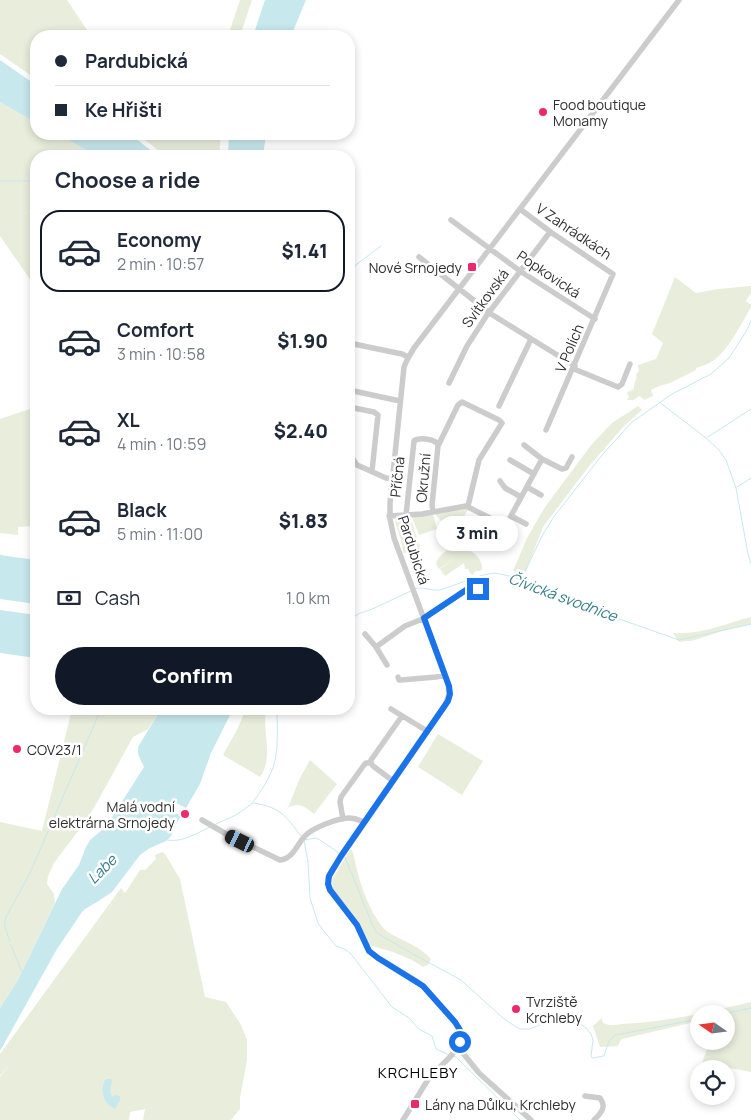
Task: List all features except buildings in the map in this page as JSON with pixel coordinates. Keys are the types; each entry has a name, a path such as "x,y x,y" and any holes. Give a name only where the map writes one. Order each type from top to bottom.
{"street":[{"name":"Pardubická","path":"456,1048 460,1039 459,1027 423,986 369,951 357,925 330,890 328,884 329,876 342,855 445,706 450,689 394,538 389,516 403,370 408,357 679,0"},
{"name":"V Zahrádkách","path":"520,209 550,232 614,274"},
{"name":"Popkovická","path":"451,220 520,271 595,319"},
{"name":"Svítkovská","path":"448,383 472,338 489,312 550,232"},
{"path":"419,257 489,312 574,368 618,387 622,384 630,364"},
{"name":"V Polích","path":"546,430 614,274"},
{"path":"499,406 531,339"},
{"path":"355,344 402,354 408,357"},
{"path":"355,391 400,402"},
{"name":"Okružní","path":"461,403 502,422 479,460 468,506 433,512 432,505 438,446 458,405 461,403"},
{"path":"355,408 374,412 378,415 372,471"},
{"name":"Příčná","path":"406,515 414,440 435,441 438,446"},
{"path":"524,445 542,459 564,470 572,457"},
{"path":"494,547 542,459"},
{"path":"510,460 534,474"},
{"path":"355,464 392,479"},
{"path":"500,481 505,488 521,497"},
{"path":"526,487 541,495"},
{"path":"468,506 506,526"},
{"name":"Příčná","path":"389,516 433,512"},
{"path":"511,516 526,524"},
{"path":"376,647 405,626 424,618 466,590 478,589"},
{"path":"365,634 376,647 386,664"},
{"path":"398,677 401,680 445,675"},
{"path":"391,709 427,731"},
{"path":"371,763 371,760 402,716"},
{"path":"371,763 393,781"},
{"path":"343,818 340,802 342,796 364,764 371,763"},
{"path":"205,821 280,860 288,858 302,839 316,828 343,818 353,818 364,822"},
{"path":"403,1120 430,1078 456,1048 479,1073 531,1120"},
{"path":"585,1096 601,1099 603,1103 602,1110 594,1120"}],"green space":[{"path":"0,0 67,0 87,30 30,30 30,75 0,54"},
{"path":"240,0 252,0 242,30 230,30"},
{"path":"0,102 30,120 30,140 68,140 86,150 30,150 30,279 0,236"},
{"path":"145,140 220,140 220,150 158,150"},
{"path":"675,277 696,293 751,286 751,293 746,301 750,304 751,302 751,307 729,343 714,360 670,383 651,390 653,396 644,400 639,396 634,400 628,400 627,393 634,389 636,374 639,371 638,365 656,359 663,343 652,334"},
{"path":"638,406 642,410 625,425 589,466 543,527 524,576 513,571 527,538 545,507 592,444 612,423"},
{"path":"30,409 30,526 18,527 18,535 0,533 0,419"},
{"path":"462,508 468,509 455,530 445,525 434,513"},
{"path":"433,514 437,529 419,535 412,517"},
{"path":"397,517 410,517 421,550 403,553 395,520"},
{"path":"456,546 470,551 478,557 482,570 475,571 473,575 468,569 465,569 464,563 445,576 440,569 459,555 439,569 436,564 437,561 444,553"},
{"path":"751,617 751,624 691,641 679,642 673,633 703,631"},
{"path":"71,715 157,715 148,729 133,737 95,806 54,863 48,876 47,884 54,894 55,903 18,980 0,1008 0,822 42,831"},
{"path":"243,715 265,715 267,753 264,769 260,777 223,755"},
{"path":"438,734 483,761 462,795 418,767"},
{"path":"310,760 337,784 314,814 299,805 288,808 299,780"},
{"path":"350,850 352,850 366,898 374,915 388,932 427,954 431,959 428,965 423,967 393,952 369,945 359,924 333,888 332,880"},
{"path":"162,852 180,879 205,997 226,1002 241,1025 247,1040 247,1060 240,1098 240,1109 231,1120 143,1120 145,1109 130,1112 129,1120 0,1120 0,1077 11,1063 0,1076 0,1054 121,888 125,893 140,870 145,870 156,859 155,855"},
{"path":"751,1002 751,1072 735,1069 735,1060 703,1060 707,1050 735,1050 735,1006"},
{"path":"690,1015 690,1023 622,1039 618,1046 600,1047 593,1026 602,1018 602,1021 608,1025"}],"water":[{"path":"265,0 306,0 294,30 255,30"},
{"path":"0,60 30,81 30,120 0,102"},
{"path":"68,140 138,140 150,150 86,150"},
{"path":"229,140 265,140 264,150 228,150"},
{"path":"0,555 30,559 30,603 0,599"},
{"path":"0,610 30,614 30,657 0,653"},
{"name":"Labe","path":"157,715 230,715 211,753 200,784 186,808 176,803 171,810 181,816 171,836 166,841 140,855 112,892 82,912 57,949 0,1051 0,1008 18,980 62,889 79,865 90,840 111,819 144,767 138,754 138,747"},
{"path":"105,1080 112,1081 111,1096 120,1096 115,1109 105,1100 103,1092"}],"waterway":[{"path":"0,181 30,182"},
{"name":"Čívická svodnice","path":"355,266 381,246"},
{"path":"521,580 553,518 602,455 632,422 672,394 711,374 729,358 751,321"},
{"path":"659,402 706,438 719,450 726,460 736,488 751,564"},
{"path":"708,437 751,409"},
{"path":"737,487 751,478"},
{"name":"Čívická svodnice","path":"414,589 440,590 483,575 495,573 514,577 605,614 679,640 751,624"},
{"name":"Čívická svodnice","path":"355,616 411,591"},
{"path":"10,941 5,926 6,917 30,873 98,715"},
{"name":"Čívická svodnice","path":"253,802 267,781 275,761 277,715"},
{"path":"214,825 236,815 253,803 270,807 281,813 301,836"},
{"path":"167,840 184,839 210,827"},
{"path":"339,853 316,838 304,840 308,862 310,898 318,923 336,946 351,954 392,1007 409,1018 419,1029 432,1036 436,1049 449,1055"},
{"path":"345,857 377,933 461,980 503,1018 516,1027 529,1029 562,1017 572,1018 591,1034 593,1040 592,1058 604,1056 609,1041 616,1035 690,1021"},
{"path":"11,945 22,972"},
{"path":"735,1011 751,1008"},
{"path":"453,1056 520,1120"}],"place":[{"name":"Food boutique Monamy","path":"543,112"},
{"name":"Nové Srnojedy","path":"472,267"},
{"name":"COV23/1","path":"17,749"},
{"name":"Malá vodní elektrárna Srnojedy","path":"185,814"},
{"name":"Tvrziště Krchleby","path":"516,1009"},
{"name":"Lány na Důlku, Krchleby","path":"415,1104"}],"district":[{"name":"KRCHLEBY","path":"418,1072"}],"route":[{"path":"460,1042 460,1030 457,1024 431,994 423,986 369,951 357,925 330,890 328,878 341,856 448,701 450,689 424,618 466,590 478,589"}]}
